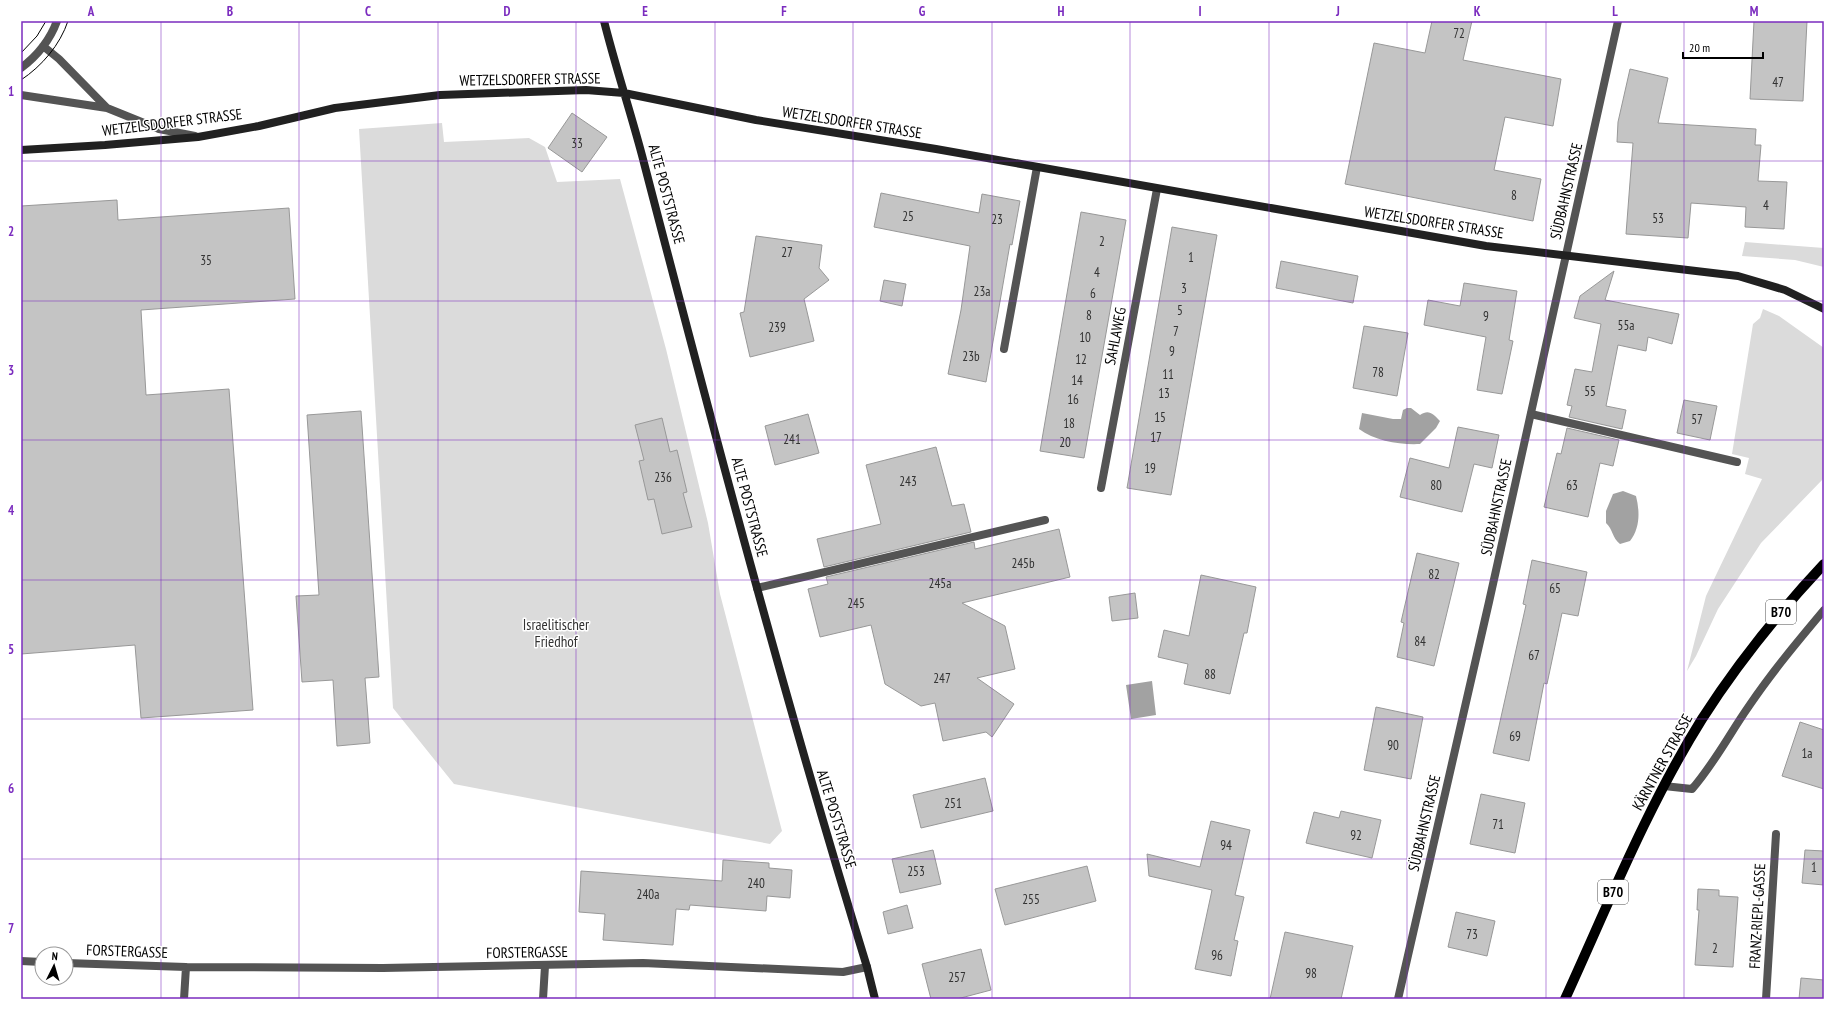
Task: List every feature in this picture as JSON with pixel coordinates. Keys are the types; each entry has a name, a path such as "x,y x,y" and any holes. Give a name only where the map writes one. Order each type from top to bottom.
{"main road":[{"name":"ALTE POSTSTRASSE","path":"604,21 643,158 758,588 822,819 867,967 875,999"},
{"name":"WETZELSDORFER STRASSE","path":"21,150 198,137 259,126 342,107 440,95 586,90 624,93 756,120 1037,167 1486,246 1738,276 1785,290 1824,309"},
{"name":"KÄRNTNER STRASSE","path":"1565,999 1626,864 1664,786 1702,719 1741,662 1762,635 1824,564"}],"street":[{"path":"21,68 44,46 57,21"},
{"name":"SÜDBAHNSTRASSE","path":"1398,999 1531,414 1618,21"},
{"path":"44,46 59,59 107,108"},
{"path":"21,95 107,108 159,129 198,137"},
{"path":"1004,349 1037,167"},
{"name":"SAHLAWEG","path":"1101,488 1157,189"},
{"path":"1531,414 1737,462"},
{"path":"758,588 1045,520"},
{"path":"1664,786 1692,789 1786,654 1824,610"},
{"name":"FRANZ-RIEPL-GASSE","path":"1766,999 1776,834"},
{"path":"21,961 34,962"},
{"name":"FORSTERGASSE","path":"74,963 186,967 383,968 643,963 843,972 867,967"},
{"path":"543,999 545,966"},
{"name":"FORSTERGASSE","path":"184,999 186,967"}],"green space":[{"name":"Israelitischer Friedhof","path":"442,123 444,142 529,138 545,147 557,182 620,179 666,349 708,523 720,594 782,831 770,844 454,784 393,708 359,129"},
{"path":"1745,242 1824,248 1824,267 1795,260 1742,256"},
{"path":"1763,309 1779,316 1824,348 1824,478 1761,543 1718,609 1696,656 1687,671 1706,596 1762,479 1745,474 1749,458 1732,454 1753,324 1760,318"}],"shaded area":[{"path":"1411,408 1420,415 1426,412 1431,413 1440,421 1436,428 1420,444 1404,444 1388,441 1372,437 1359,429 1362,413 1393,419 1401,419 1403,410"},
{"path":"1623,491 1636,496 1638,520 1636,531 1630,541 1620,544 1615,539 1606,523 1606,511 1613,494"},
{"path":"1152,681 1156,715 1131,719 1126,685"}],"building":[{"path":"1432,21 1472,21 1463,60 1561,79 1553,126 1505,117 1494,170 1541,179 1533,221 1345,184 1374,43 1425,53"},
{"path":"1754,21 1807,21 1803,101 1750,99"},
{"path":"1630,69 1668,78 1658,123 1756,129 1755,145 1761,145 1758,181 1787,182 1784,229 1745,227 1746,207 1691,203 1688,238 1626,234 1633,143 1617,142 1618,122"},
{"path":"572,113 607,137 582,172 548,148"},
{"path":"881,193 979,213 982,194 1020,201 1012,245 1010,244 986,382 948,374 961,310 970,246 874,227"},
{"path":"117,200 118,220 289,208 295,299 141,310 146,395 229,389 253,710 141,718 135,645 21,654 21,206"},
{"path":"1081,212 1126,220 1084,458 1040,451"},
{"path":"1172,227 1217,235 1171,495 1127,488"},
{"path":"756,236 822,245 819,268 829,280 804,299 814,341 750,357 740,313 744,312"},
{"path":"1281,261 1358,276 1353,303 1276,288"},
{"path":"1614,271 1605,300 1679,314 1672,344 1648,337 1646,351 1618,345 1606,406 1626,410 1622,429 1569,417 1572,406 1567,405 1575,369 1592,372 1601,324 1574,318 1580,296"},
{"path":"884,280 906,284 902,306 880,301"},
{"path":"1464,283 1517,291 1509,340 1513,341 1502,394 1477,390 1486,337 1424,325 1428,300 1460,306"},
{"path":"1364,326 1408,333 1397,396 1353,388"},
{"path":"1684,400 1717,406 1710,440 1677,433"},
{"path":"361,411 379,677 365,678 370,743 337,746 333,680 302,682 296,596 319,595 307,415"},
{"path":"808,414 819,453 775,465 765,426"},
{"path":"662,418 670,452 677,450 687,492 683,493 692,527 662,534 654,499 648,500 639,461 644,460 635,425"},
{"path":"1458,427 1499,435 1492,468 1474,464 1462,512 1400,497 1410,458 1449,468"},
{"path":"1567,428 1619,440 1613,466 1600,463 1588,517 1544,507 1557,453 1561,454"},
{"path":"936,447 952,506 964,504 971,532 824,567 817,539 881,524 866,465"},
{"path":"1059,529 1070,577 962,603 1005,626 1015,669 977,678 1014,704 992,737 986,732 943,741 935,703 921,706 885,684 871,625 820,637 808,589 828,584 826,577 974,542 975,549"},
{"path":"1417,553 1459,563 1434,666 1397,657 1404,623 1401,622"},
{"path":"1532,560 1587,572 1578,616 1562,613 1547,684 1544,683 1529,761 1493,753 1526,605 1523,604"},
{"path":"1201,575 1256,587 1247,633 1244,633 1230,694 1184,684 1188,664 1158,657 1164,630 1189,636"},
{"path":"1135,593 1138,618 1112,621 1109,597"},
{"path":"1376,707 1423,717 1411,779 1364,770"},
{"path":"1800,722 1824,730 1824,789 1782,776"},
{"path":"985,778 993,811 921,828 913,795"},
{"path":"1481,794 1525,803 1515,853 1470,844"},
{"path":"1341,811 1381,820 1372,858 1306,843 1314,812 1339,818"},
{"path":"1211,821 1250,830 1235,895 1244,897 1234,940 1238,941 1231,976 1195,969 1212,890 1149,876 1147,854 1200,867"},
{"path":"933,850 941,884 900,893 892,859"},
{"path":"1805,850 1824,851 1824,885 1802,883"},
{"path":"723,860 769,863 769,868 792,870 790,898 767,896 766,911 690,905 689,910 676,909 673,945 603,940 605,914 579,912 581,871 722,881"},
{"path":"1087,866 1096,901 1005,925 995,889"},
{"path":"1698,889 1719,890 1719,896 1738,897 1733,967 1695,965 1699,910 1697,910"},
{"path":"907,905 913,928 888,934 883,912"},
{"path":"1456,912 1495,921 1487,956 1448,947"},
{"path":"1285,932 1353,946 1341,999 1270,999"},
{"path":"981,949 991,990 957,999 931,999 922,964"},
{"path":"1801,978 1824,980 1824,999 1799,999"}],"tram line":[{"path":"21,53 37,36 46,21"},
{"path":"21,80 43,62 55,47 65,30 68,21"}]}
